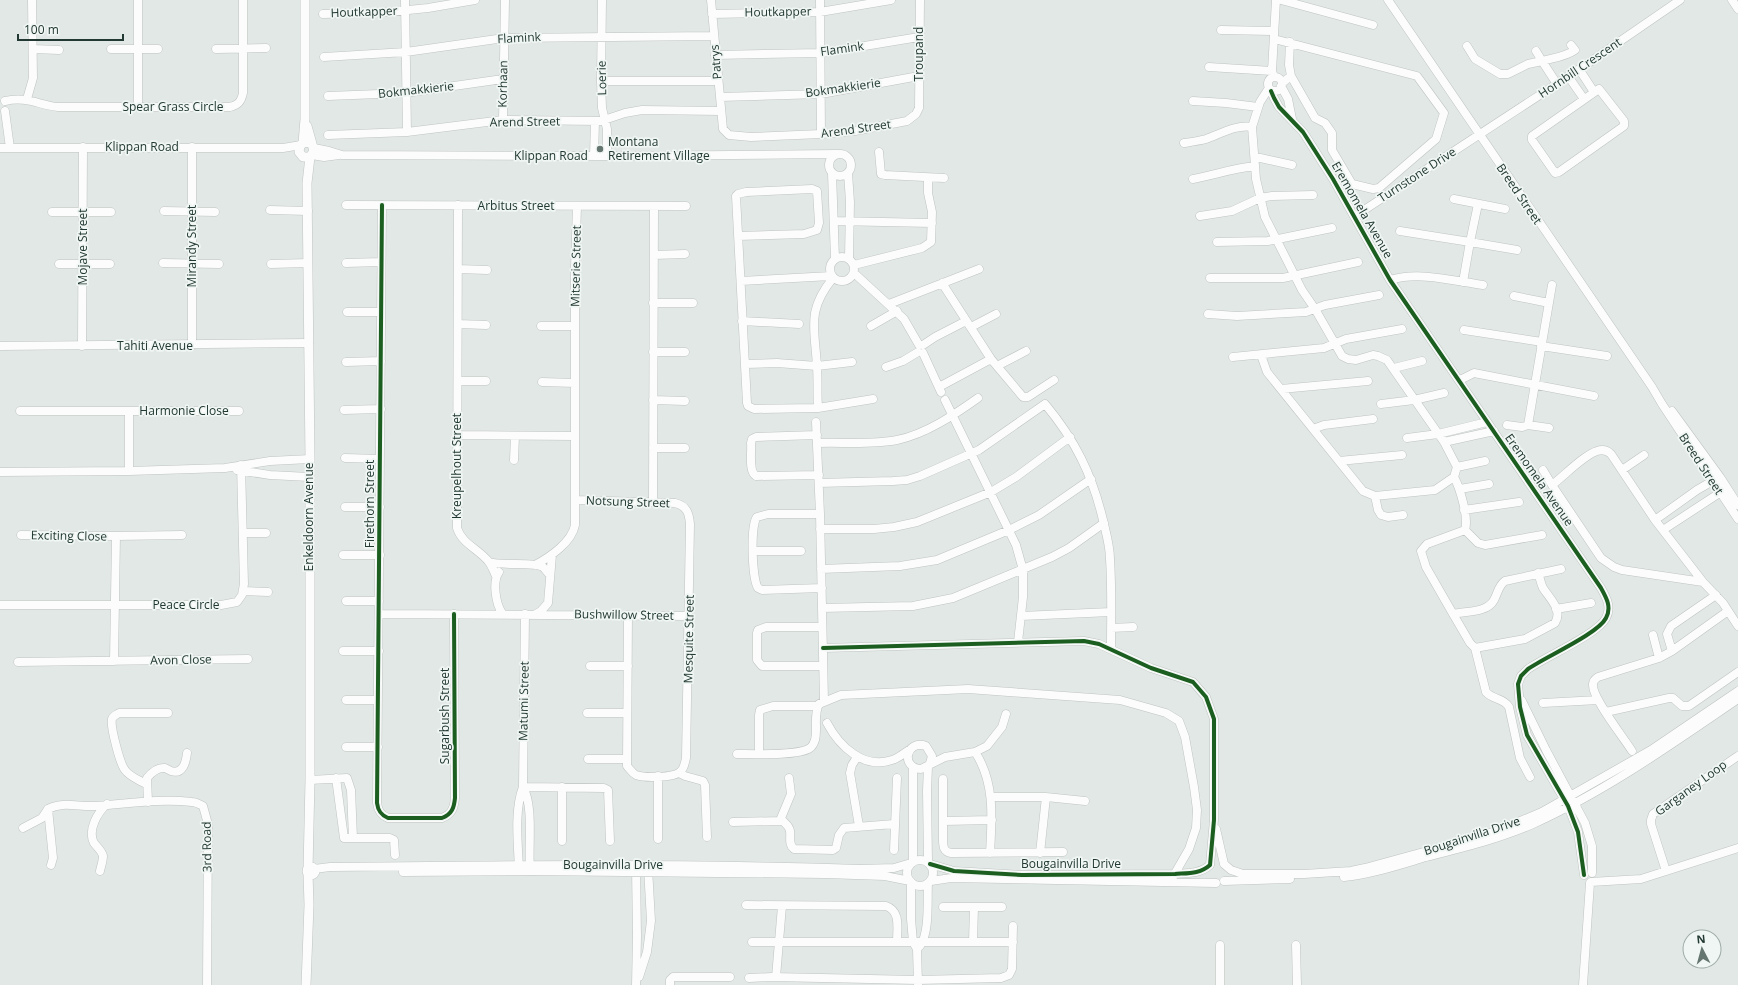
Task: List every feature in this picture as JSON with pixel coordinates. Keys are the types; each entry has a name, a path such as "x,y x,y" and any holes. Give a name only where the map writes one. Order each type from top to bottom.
{"street":[{"path":"28,99 33,84 32,0"},
{"path":"138,0 138,106"},
{"name":"Spear Grass Circle","path":"3,99 28,99 45,106 58,107 230,107 237,105 242,99 243,93 243,0"},
{"name":"Enkeldoorn Avenue","path":"305,0 310,459 310,780 308,858 311,871"},
{"path":"405,0 405,93 407,132"},
{"name":"Houtkapper","path":"323,14 405,11 476,0"},
{"name":"Korhaan","path":"503,120 505,0"},
{"name":"Loerie","path":"602,0 601,81 602,108 607,129 607,156"},
{"name":"Patrys","path":"711,0 722,124"},
{"path":"820,0 822,53 821,134"},
{"name":"Houtkapper","path":"712,14 820,12 891,0"},
{"name":"Troupand","path":"918,108 920,0"},
{"path":"1261,355 1267,372 1363,491 1375,496 1435,490 1454,478 1457,467 1444,442 1387,360 1373,355 1356,360 1345,358 1340,353 1315,309 1293,275 1265,217 1256,179 1256,157 1252,127 1258,107 1270,89 1269,80 1273,74 1276,0"},
{"path":"1281,0 1373,25"},
{"name":"Breed Street","path":"1388,0 1652,387 1712,480 1738,505"},
{"name":"Hornbill Crescent","path":"1479,135 1680,0"},
{"path":"1732,0 1738,9"},
{"path":"1220,30 1274,35 1290,42 1418,76 1444,113 1436,139 1379,188 1373,189 1352,184 1332,150 1332,133 1325,123 1314,118 1291,76 1289,65 1290,42"},
{"name":"Flamink","path":"324,57 406,52 504,38 714,36"},
{"name":"Flamink","path":"715,55 822,53 919,36"},
{"path":"1467,46 1475,59 1500,74 1508,74 1528,64 1566,56 1575,50 1571,45"},
{"path":"216,50 266,48"},
{"path":"33,49 59,50"},
{"path":"111,49 158,49"},
{"path":"1536,51 1557,84"},
{"path":"1209,67 1273,74 1280,79 1282,85"},
{"path":"1579,69 1594,92"},
{"name":"Bokmakkierie","path":"720,97 822,94 919,76"},
{"path":"1270,89 1277,91 1291,76"},
{"path":"1568,76 1584,99"},
{"name":"Bokmakkierie","path":"328,96 405,93 503,79"},
{"path":"601,81 718,81"},
{"name":"Eremomela Avenue","path":"1282,85 1288,99 1292,119"},
{"name":"Eremomela Avenue","path":"1270,89 1279,106 1292,119 1310,143 1355,216 1390,280 1460,380 1487,422 1601,588 1608,601 1609,608 1606,618 1598,627 1524,672 1519,680 1519,696 1528,739 1585,823 1589,836 1592,851 1583,985"},
{"path":"1600,89 1624,121 1624,126 1559,172 1555,172 1532,140 1532,136 1584,99 1600,89"},
{"path":"3,99 7,106 3,113 10,148"},
{"path":"1193,101 1258,107"},
{"name":"Arend Street","path":"722,124 725,132 736,136 821,134 855,131 900,123 912,118 918,108"},
{"name":"Arend Street","path":"328,134 407,132 503,120 595,121 605,120 618,114 642,110 721,111"},
{"path":"594,156 595,121"},
{"path":"1184,143 1204,140 1223,132 1241,127 1252,127"},
{"name":"Turnstone Drive","path":"1355,216 1479,135"},
{"name":"Mojave Street","path":"82,346 83,147"},
{"name":"Mirandy Street","path":"192,147 192,346"},
{"name":"Klippan Road","path":"0,148 283,148 329,151 339,155 607,156 836,154"},
{"path":"879,152 881,174 891,176 944,178"},
{"path":"832,173 842,177 848,173 852,166 850,159 844,155 836,154 830,159 828,166 832,173 835,259"},
{"name":"Klippan Road","path":"810,155 829,163"},
{"path":"1256,157 1292,165"},
{"path":"1193,179 1213,176 1242,167 1255,166"},
{"path":"741,281 832,277 841,282 852,276 848,173"},
{"path":"852,266 927,246 931,242 932,223 928,178"},
{"path":"738,236 804,234 814,232 817,230 819,223 817,191 812,189 738,194 736,199 747,404 750,408 818,408 873,399"},
{"path":"1200,216 1232,211 1260,198 1272,196 1313,195"},
{"path":"1454,199 1505,209"},
{"path":"1463,282 1478,204"},
{"name":"Arbitus Street","path":"346,205 686,206"},
{"name":"Firethorn Street","path":"377,803 380,601 382,205"},
{"name":"Kreupelhout Street","path":"458,205 457,528 463,538 489,562 496,576"},
{"name":"Mitserie Street","path":"575,500 577,206"},
{"path":"654,206 654,502"},
{"path":"270,210 308,211"},
{"path":"164,211 215,212"},
{"path":"52,212 111,212"},
{"path":"834,221 932,223"},
{"path":"1217,242 1261,241 1332,228"},
{"path":"1400,231 1517,250"},
{"path":"654,255 685,254"},
{"path":"818,408 817,366 813,338 814,314 820,296 832,277 829,267 835,259 842,257 904,319 921,349 940,390 991,359"},
{"path":"346,263 382,262"},
{"path":"1210,278 1283,278 1358,262"},
{"path":"163,263 219,264"},
{"path":"271,264 308,263"},
{"path":"59,264 110,264"},
{"path":"458,269 487,270"},
{"path":"889,304 979,269"},
{"path":"1390,280 1410,276 1425,276 1483,285"},
{"path":"942,283 991,359 1016,391 1025,398 1054,380"},
{"path":"1528,425 1552,285"},
{"path":"1208,314 1264,316 1306,312 1379,295"},
{"path":"1514,296 1550,303"},
{"path":"653,303 693,303"},
{"path":"347,312 381,312"},
{"path":"872,326 897,312"},
{"path":"886,367 904,361 935,337 996,314"},
{"path":"742,321 799,324"},
{"path":"458,324 486,325"},
{"path":"541,326 575,326"},
{"path":"1233,356 1261,355 1324,348 1350,338 1402,329"},
{"path":"1464,330 1607,356"},
{"name":"Tahiti Avenue","path":"0,346 192,346 309,343"},
{"path":"996,366 1026,351"},
{"path":"653,352 685,352"},
{"path":"346,362 381,361"},
{"path":"1394,368 1422,361"},
{"path":"746,364 777,363 817,366 852,362"},
{"path":"1460,380 1474,373 1535,386 1594,396"},
{"path":"458,381 486,381"},
{"path":"1281,389 1368,381"},
{"path":"542,382 575,382"},
{"name":"Breed Street","path":"1652,387 1682,424 1720,477 1724,490 1738,519"},
{"path":"1381,404 1414,400 1444,393"},
{"path":"978,398 953,415 905,438 895,440 756,437 752,439 751,443 753,474 756,476 819,479 907,480 972,454 1045,404 1062,425 1078,450 1091,479 1104,523 1110,559 1111,648"},
{"path":"653,400 685,401"},
{"path":"945,400 1016,545 1023,570 1023,597 1018,642"},
{"path":"344,410 380,409"},
{"name":"Harmonie Close","path":"20,411 239,411"},
{"name":"Harmonie Close","path":"129,411 129,471"},
{"path":"1312,429 1324,424 1372,419"},
{"path":"737,754 797,752 811,748 815,738 815,720 821,704 823,666 819,479 816,422"},
{"path":"1407,438 1438,434 1487,422"},
{"path":"1507,425 1522,427 1528,425 1549,428"},
{"path":"1444,442 1494,432"},
{"path":"458,435 575,436"},
{"path":"514,460 515,436"},
{"path":"820,529 874,529 917,522 991,492 1016,477 1070,437"},
{"path":"653,448 685,448"},
{"path":"1552,485 1589,455 1597,451 1608,451 1655,520 1703,582 1716,595 1738,626"},
{"path":"1339,461 1402,455"},
{"path":"1622,470 1644,455"},
{"name":"Firethorn Street","path":"345,458 380,459"},
{"path":"0,472 241,468 310,459"},
{"path":"1457,467 1485,462"},
{"path":"241,468 270,475 309,477"},
{"path":"241,468 244,591 268,592"},
{"path":"1543,470 1597,552 1606,563 1622,570 1703,582"},
{"path":"1655,520 1712,480 1720,477"},
{"path":"1454,478 1460,489 1466,526 1464,530"},
{"path":"821,569 917,564 937,560 1009,530 1039,515 1091,479"},
{"path":"1460,489 1489,484"},
{"path":"1663,530 1724,490"},
{"path":"1375,496 1378,510 1381,515 1388,517 1403,515"},
{"path":"535,565 552,555 574,530 575,500"},
{"name":"Notsung Street","path":"575,500 654,502 675,503 682,505"},
{"path":"1464,510 1519,502"},
{"name":"Mesquite Street","path":"679,773 685,764 686,758 689,616 690,524 687,510 682,505"},
{"name":"Firethorn Street","path":"345,507 380,507"},
{"path":"820,514 768,514 757,517 753,525 754,579 758,588 762,590 822,588"},
{"path":"822,608 913,606 953,598 1023,570 1069,548 1104,523"},
{"path":"1464,530 1478,543 1484,545 1542,536"},
{"path":"1464,530 1427,544 1421,551 1426,568 1470,643 1475,648 1486,692 1491,697 1505,702 1509,706 1520,758 1530,777"},
{"path":"243,533 266,533"},
{"name":"Exciting Close","path":"21,535 182,535"},
{"name":"Exciting Close","path":"116,536 116,605"},
{"path":"754,551 801,551"},
{"name":"Firethorn Street","path":"342,555 380,556"},
{"path":"535,614 545,608 549,599 549,574 552,555"},
{"path":"489,562 504,565 535,565 544,568 549,574"},
{"path":"502,613 496,600 496,576 504,565"},
{"path":"1453,614 1490,606 1499,586 1505,581 1561,569"},
{"path":"1475,648 1528,637 1555,623 1557,619 1556,609 1552,600 1542,587 1538,573"},
{"name":"Peace Circle","path":"0,605 227,605 237,602 244,591"},
{"path":"1672,651 1667,639 1670,626 1716,595"},
{"name":"Bushwillow Street","path":"549,599 552,608 559,614"},
{"path":"489,613 496,600"},
{"path":"346,601 380,601"},
{"path":"1556,609 1592,603"},
{"path":"114,661 116,605"},
{"path":"1632,750 1598,700 1592,685 1594,681 1598,677 1659,658 1672,651 1728,611"},
{"path":"1021,616 1111,612"},
{"name":"Bushwillow Street","path":"379,614 502,613 689,616"},
{"name":"Sugarbush Street","path":"377,803 378,809 382,815 388,818 436,818 448,816 454,808 454,614"},
{"name":"Matumi Street","path":"519,868 518,802 523,787 525,614"},
{"path":"628,615 627,766 637,775 673,776 679,773 703,781 705,786 707,837"},
{"path":"822,627 762,628 758,630 757,633 757,653 759,664 765,667 823,666"},
{"path":"1111,628 1133,627"},
{"path":"1653,635 1659,658"},
{"path":"823,648 1018,642 1084,642 1099,644 1111,648 1151,668 1193,682 1206,696 1214,719 1214,820 1210,865 1207,874 1210,880 1220,882 1228,873 1224,864 1214,820"},
{"path":"343,651 379,651"},
{"name":"Avon Close","path":"18,662 248,660"},
{"path":"590,666 628,666"},
{"path":"1606,712 1669,698 1673,698 1682,706 1689,706 1738,672"},
{"path":"759,754 760,710 772,706 821,704 841,695 968,690 1120,700 1166,713 1179,721 1185,737 1194,787 1196,810 1196,828 1189,849 1170,882"},
{"name":"Bougainvilla Drive","path":"648,868 884,876 922,886 929,882 951,878 1220,882 1356,876 1383,866 1474,842 1533,824 1652,750 1738,691"},
{"name":"Bougainvilla Drive","path":"1570,801 1643,762 1738,699"},
{"path":"346,700 378,700"},
{"path":"1543,703 1598,700"},
{"path":"146,784 129,775 124,769 113,732 112,720 115,715 119,713 168,713"},
{"path":"587,713 627,713"},
{"path":"828,723 840,744 857,756 877,762 894,760 921,769 945,757 975,752 992,740 1002,727 1006,714"},
{"path":"894,760 918,745 926,746 945,757"},
{"path":"346,746 378,747"},
{"path":"911,749 908,756 912,766 912,862 907,874 911,882 918,983"},
{"path":"923,942 927,918 929,882 934,870 929,863 927,791 929,765 932,756 929,749"},
{"path":"975,752 983,766 992,797 990,853"},
{"path":"148,802 146,784 147,778 157,769 165,768 172,772 182,770 186,765 187,753"},
{"path":"857,756 850,773 859,826"},
{"name":"Garganey Loop","path":"1666,871 1652,829 1652,817 1658,810 1738,756"},
{"path":"588,758 626,759"},
{"path":"658,776 658,839"},
{"path":"336,778 344,838 390,838 394,840 395,843 395,855"},
{"path":"310,780 347,778 350,784 352,838"},
{"path":"790,778 791,794 782,814 782,820 789,828 792,847 797,850 833,850 836,848 841,830 844,828 894,824"},
{"path":"894,850 896,778"},
{"path":"943,779 943,840 944,849 946,851 951,853 1063,852"},
{"path":"523,787 604,788 608,790 610,841"},
{"name":"Matumi Street","path":"523,787 527,795 529,810 530,868"},
{"path":"562,787 562,841"},
{"path":"992,797 1046,797 1085,801"},
{"path":"1040,853 1046,797"},
{"name":"Eremomela Avenue","path":"1570,801 1589,878"},
{"name":"3rd Road","path":"48,809 65,805 95,806 148,802 191,802 199,804 205,810 208,824 207,985"},
{"path":"100,871 103,857 102,853 94,843 92,831 98,815 107,804"},
{"path":"23,828 42,818 48,809"},
{"path":"48,809 53,858 51,866"},
{"path":"733,822 782,820"},
{"path":"944,821 992,820"},
{"path":"1579,838 1589,836"},
{"path":"1589,878 1607,881 1633,881 1738,848"},
{"name":"Bougainvilla Drive","path":"311,871 519,868 860,869 894,868 920,859 954,870 1022,874 1175,874 1201,871 1217,862 1224,864 1231,870 1243,874 1304,874 1351,871 1383,866"},
{"path":"636,983 647,952 650,936 651,921 648,868"},
{"path":"636,869 636,983"},
{"path":"306,985 309,885 311,871"},
{"path":"746,905 891,907 896,913 897,942"},
{"path":"776,977 782,906"},
{"path":"943,906 1002,907"},
{"path":"973,942 974,907"},
{"path":"749,978 776,977 918,983 1006,977 1012,969 1013,926"},
{"path":"752,942 897,942 915,946 923,942 1012,942"},
{"path":"1220,945 1220,985"},
{"path":"1296,945 1297,985"},
{"path":"670,985 670,980 673,977 730,977"}],"cycle path":[{"path":"1271,91 1279,107 1303,132 1333,179 1390,280 1601,588 1606,599 1608,614 1601,624 1582,638 1528,669 1521,676 1518,684 1520,707 1527,735 1568,806 1578,832 1584,875"},
{"path":"382,205 377,803 380,812 383,816 388,818 442,818 448,815 453,808 455,798 454,614"},
{"path":"823,648 1084,641 1099,644 1151,668 1193,682 1206,697 1214,719 1214,820 1210,865 1206,868 1194,872 1175,874 1022,875 954,871 930,864"}],"place":[{"name":"Montana Retirement Village","path":"600,149"}]}
